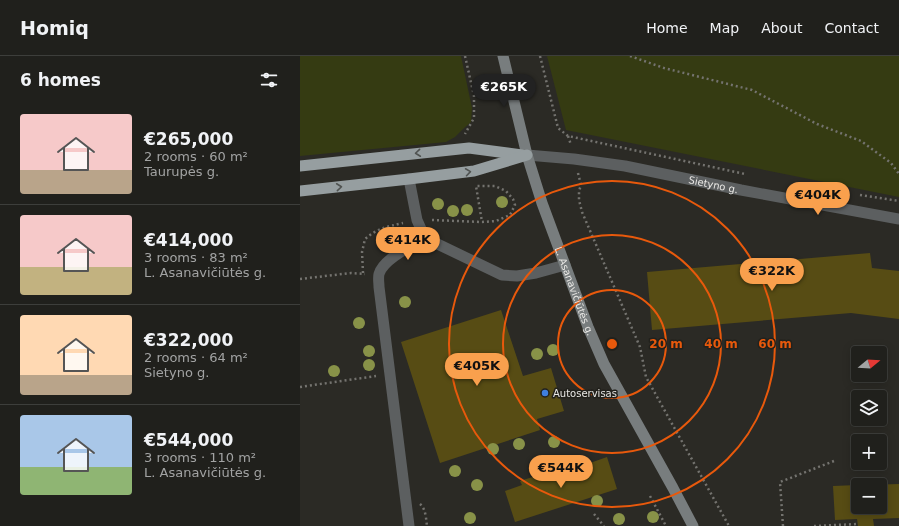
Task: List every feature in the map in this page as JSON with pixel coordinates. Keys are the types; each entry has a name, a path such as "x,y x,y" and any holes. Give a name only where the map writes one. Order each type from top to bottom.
{"highway":[{"path":"300,166 469,148 527,155"},
{"path":"300,191 474,171 527,155"}],"main road":[{"name":"L. Asanavičiūtės g.","path":"503,56 527,155 542,203 588,327 604,364 693,526"}],"street":[{"name":"Sietyno g.","path":"527,155 574,159 625,166 741,190 899,219"},
{"path":"409,179 417,220 425,238 502,275 517,276 536,273 565,264"},
{"path":"409,526 379,287 379,274 384,265 394,256 425,238"}],"path":[{"path":"464,56 474,96 474,118 464,134"},
{"path":"540,56 558,128 568,136 745,174"},
{"path":"630,56 664,68 752,90 817,124 861,141 891,163 899,174"},
{"path":"581,185 579,200 582,212 640,347 646,377 729,526"},
{"path":"482,222 476,186 495,186 506,191 513,199 515,205"},
{"path":"853,194 899,201"},
{"path":"300,279 351,273 379,274"},
{"path":"300,387 390,374"},
{"path":"783,526 780,482 834,461"},
{"path":"650,496 666,526"},
{"path":"594,514 604,526"},
{"path":"814,526 858,524"}],"green space":[{"path":"300,56 461,56 472,108 471,122 455,137 446,142 300,156"},
{"path":"547,56 899,56 899,197 566,130"}],"building":[{"path":"870,253 872,268 899,271 899,319 851,313 652,330 647,272"},
{"path":"501,310 523,376 551,368 564,411 537,419 540,430 440,463 401,342"},
{"path":"607,457 617,489 515,522 505,491 522,485 520,481 539,475 541,479 571,469 570,465 589,459 590,463"},
{"path":"887,484 899,484 899,518 873,519 874,526 858,526 857,519 835,520 833,486 851,485 851,514 887,514"}],"place":[{"name":"Autoservisas","path":"545,393"}]}
